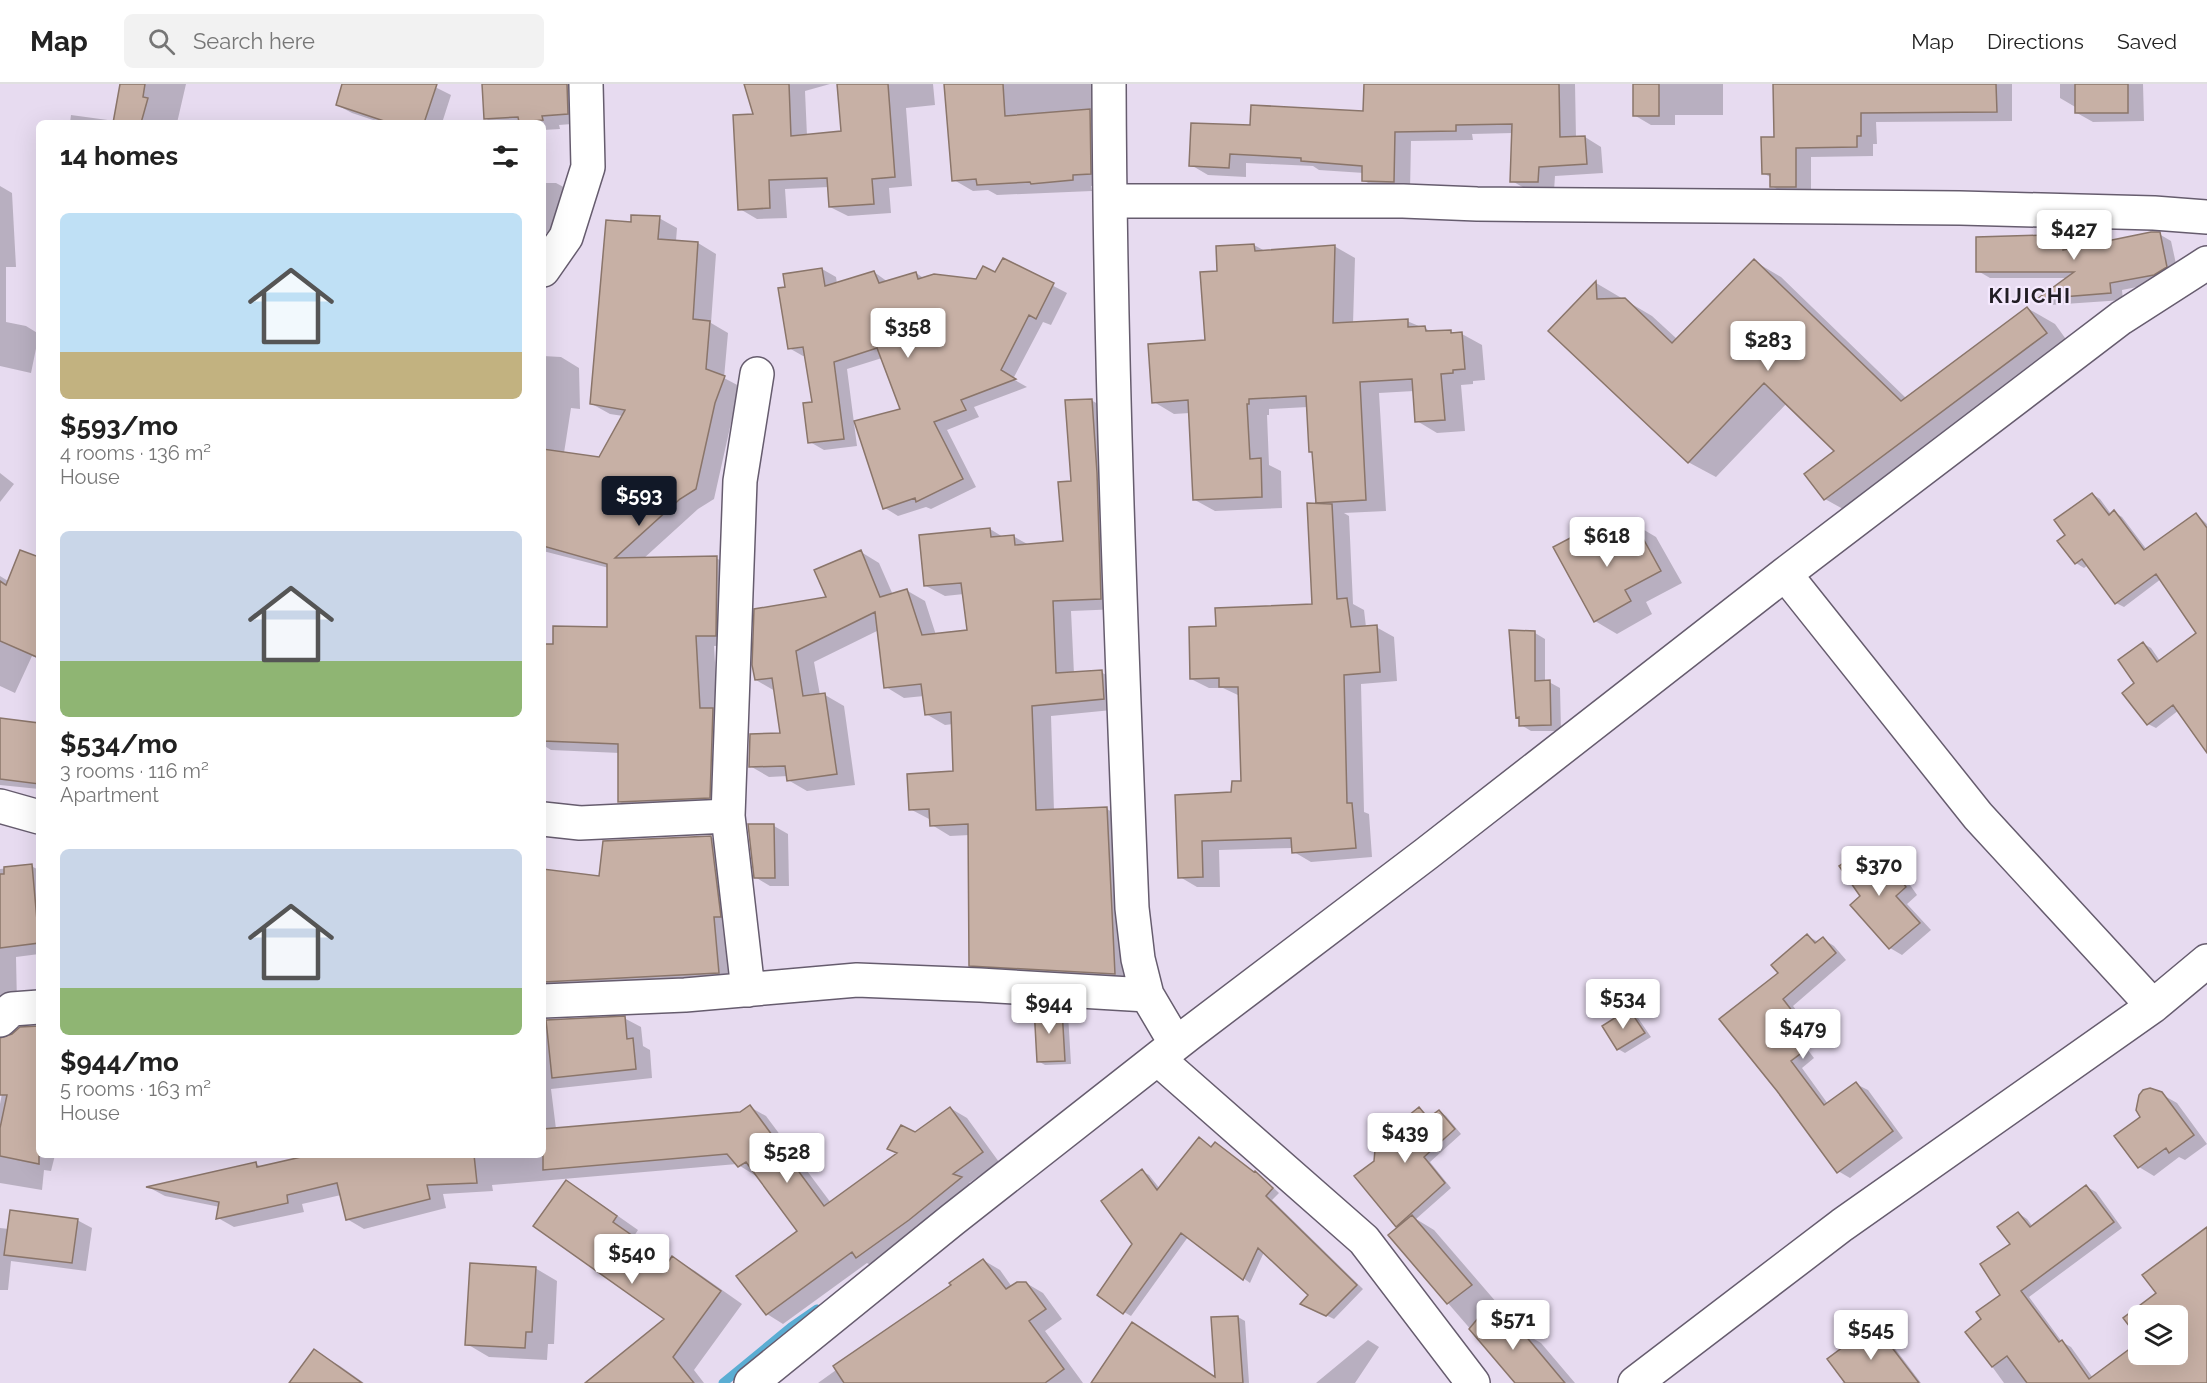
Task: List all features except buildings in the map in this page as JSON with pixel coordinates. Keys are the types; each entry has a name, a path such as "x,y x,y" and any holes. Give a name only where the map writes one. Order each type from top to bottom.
{"street":[{"path":"546,266 566,237 588,167 586,84"},
{"path":"1109,84 1116,462 1132,908 1138,959 1147,995 1167,1051 1364,1240 1473,1383"},
{"path":"1110,201 1403,201 1477,204 1971,209 2154,213 2207,217"},
{"path":"751,1383 952,1220 1167,1051 1435,847 1785,574 2121,318 2207,263"},
{"path":"748,990 728,816 740,482 757,374"},
{"path":"1785,574 1978,816 2153,1006"},
{"path":"0,806 36,816"},
{"path":"546,819 580,823 728,816"},
{"path":"1635,1383 1842,1225 2153,1006 2207,962"},
{"path":"546,1001 748,990 857,980 1147,995"},
{"path":"0,1020 12,1010 36,1007"}],"waterway":[{"path":"723,1383 791,1327 817,1309"}],"district":[{"name":"KIJICHI","path":"2030,296"}]}
